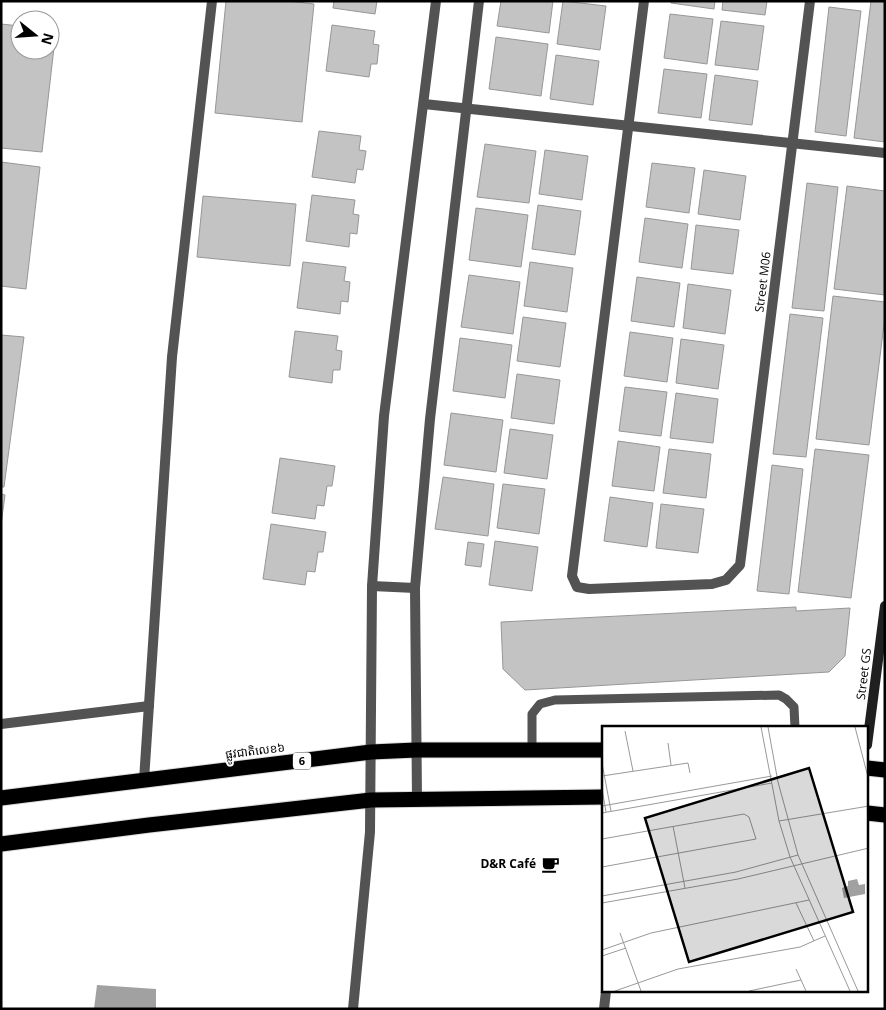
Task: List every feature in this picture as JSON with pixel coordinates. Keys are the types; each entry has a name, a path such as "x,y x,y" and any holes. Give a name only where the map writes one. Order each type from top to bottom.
{"highway":[{"name":"ផ្លូវជាតិលេខ៦","path":"1,798 370,752 416,750 602,750"},
{"path":"868,768 885,770"},
{"path":"1,844 371,800 602,797"},
{"path":"868,813 885,815"}],"street":[{"path":"144,780 172,357 212,1"},
{"path":"353,1009 370,832 372,586 384,416 436,1"},
{"path":"417,798 415,588 430,419 479,1"},
{"path":"629,125 644,1"},
{"name":"Street M06","path":"629,125 572,576 577,587 589,588 712,584 726,580 740,565 810,1"},
{"path":"424,104 885,153"},
{"path":"372,586 415,588"},
{"name":"Street GS","path":"868,737 885,606"},
{"path":"1,724 149,706"},
{"path":"604,1009 606,992"}],"lane":[{"path":"532,750 532,714 540,704 555,700 779,695 794,707 795,726"}],"shaded area":[{"path":"97,985 156,989 156,1009 94,1009"}],"building":[{"path":"226,1 288,1 314,4 302,122 215,113"},
{"path":"334,1 377,1 375,14 333,8"},
{"path":"501,1 553,1 549,33 497,26"},
{"path":"563,1 606,6 600,50 557,44"},
{"path":"671,1 715,1 714,9 671,3"},
{"path":"723,1 767,1 765,15 722,10"},
{"path":"871,1 885,1 885,142 854,138"},
{"path":"829,7 861,11 846,136 815,132"},
{"path":"670,14 713,19 707,64 664,58"},
{"path":"721,21 764,26 758,70 715,65"},
{"path":"1,24 10,25 10,60 53,60 42,152 1,148"},
{"path":"332,25 375,31 373,44 379,45 377,64 371,64 369,77 326,71"},
{"path":"496,37 548,44 541,96 489,89"},
{"path":"556,55 599,61 593,105 550,99"},
{"path":"664,69 707,74 701,118 658,113"},
{"path":"715,75 758,81 752,125 709,120"},
{"path":"319,131 361,136 359,150 366,151 363,170 357,169 355,183 312,177"},
{"path":"485,144 536,151 529,203 477,197"},
{"path":"545,150 588,156 582,200 539,194"},
{"path":"1,162 40,167 26,289 1,286"},
{"path":"652,163 695,168 689,213 646,207"},
{"path":"704,170 746,176 740,220 698,214"},
{"path":"807,183 838,187 824,311 792,308"},
{"path":"847,186 885,191 885,295 834,289"},
{"path":"312,195 355,200 353,214 359,215 357,234 350,233 349,247 306,241"},
{"path":"203,196 296,204 290,266 197,257"},
{"path":"538,205 581,211 575,255 532,249"},
{"path":"476,208 528,215 521,267 469,260"},
{"path":"645,218 688,224 682,268 639,262"},
{"path":"696,225 739,230 733,274 691,269"},
{"path":"303,262 346,267 344,281 350,282 348,302 341,301 340,314 297,308"},
{"path":"530,262 573,268 567,312 524,306"},
{"path":"469,275 520,282 513,334 461,327"},
{"path":"637,277 680,283 674,327 631,321"},
{"path":"688,284 731,290 725,334 683,328"},
{"path":"833,296 885,302 885,316 869,445 816,439"},
{"path":"790,314 823,318 806,457 773,454"},
{"path":"523,317 566,323 560,367 517,361"},
{"path":"295,331 338,336 336,350 342,351 340,370 333,370 332,383 289,377"},
{"path":"630,332 673,338 667,382 624,376"},
{"path":"1,335 24,337 4,487 1,487"},
{"path":"460,338 512,345 505,398 453,391"},
{"path":"681,339 724,345 718,389 676,383"},
{"path":"517,374 560,380 554,424 511,418"},
{"path":"625,387 667,392 661,436 619,431"},
{"path":"676,393 718,399 713,443 670,438"},
{"path":"451,413 503,420 496,472 444,465"},
{"path":"510,429 553,435 547,479 504,473"},
{"path":"618,441 660,447 654,491 612,486"},
{"path":"669,449 711,454 706,498 663,493"},
{"path":"815,449 869,455 851,598 798,592"},
{"path":"280,458 335,466 332,486 327,486 324,506 317,505 315,519 272,513"},
{"path":"772,465 803,469 789,594 757,591"},
{"path":"443,477 494,484 488,536 435,529"},
{"path":"503,484 545,489 539,534 497,528"},
{"path":"1,494 5,495 1,525"},
{"path":"610,497 653,503 647,547 604,541"},
{"path":"661,504 704,509 698,553 656,548"},
{"path":"271,524 326,532 323,552 318,552 315,572 307,571 305,585 263,579"},
{"path":"495,541 538,547 532,591 489,585"},
{"path":"468,542 484,544 481,567 465,565"},
{"path":"796,607 796,611 850,608 845,656 829,672 525,690 503,669 501,622"}],"place":[{"name":"D&R Café","path":"550,864"}]}
